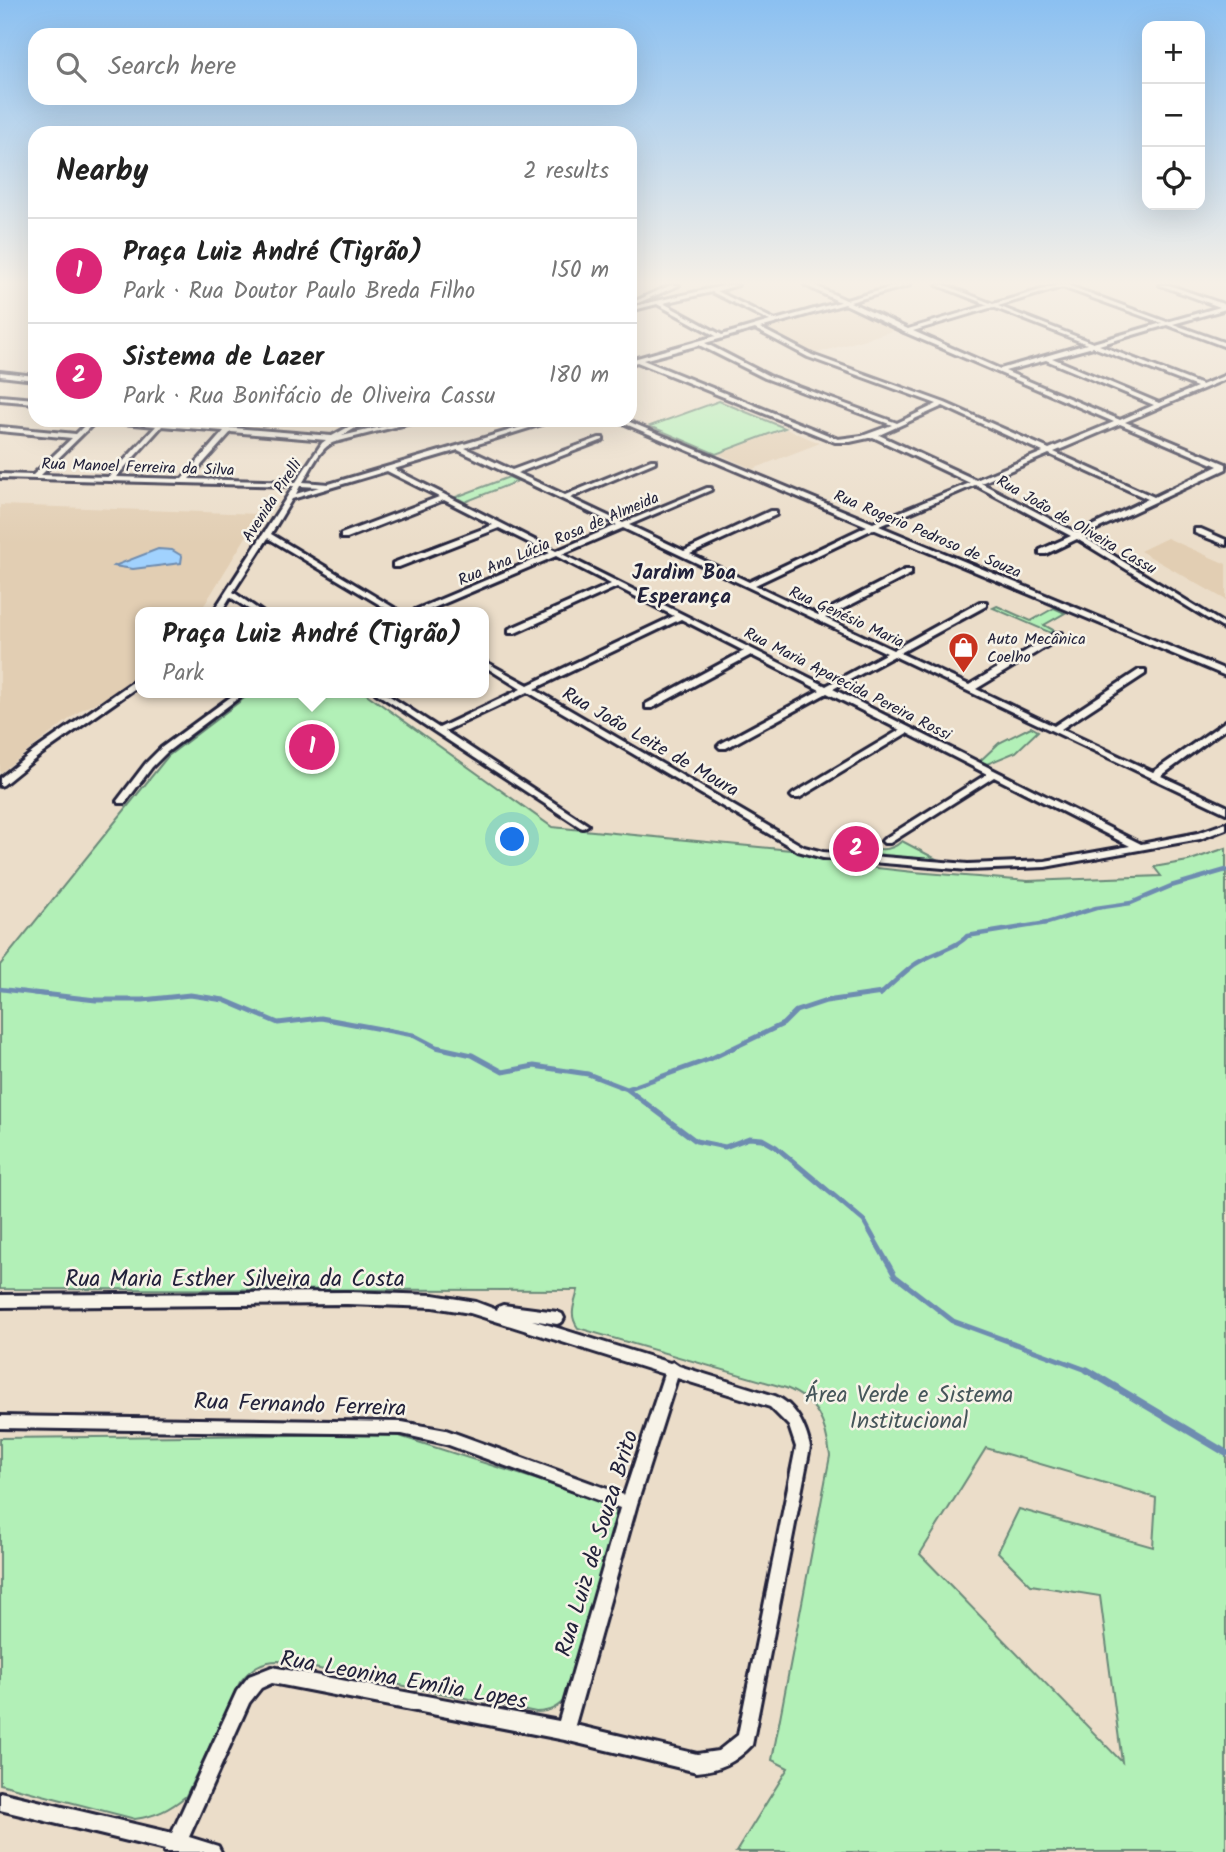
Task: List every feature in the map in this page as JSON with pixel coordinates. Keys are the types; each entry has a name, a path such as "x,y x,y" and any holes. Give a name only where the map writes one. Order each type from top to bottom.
{"street":[{"path":"666,371 832,439 852,441 943,404"},
{"path":"756,371 895,424"},
{"path":"853,371 943,404 1153,499"},
{"path":"1001,371 1225,466"},
{"path":"1078,371 1159,405"},
{"path":"1162,371 1202,387"},
{"path":"0,374 28,377"},
{"path":"748,585 974,482 1226,377"},
{"path":"0,398 28,400"},
{"path":"35,477 87,427"},
{"path":"110,480 158,427"},
{"path":"183,427 331,439 353,438 393,427"},
{"name":"Avenida Pirelli","path":"220,607 296,486 331,439 353,427"},
{"path":"289,498 527,427"},
{"name":"Rua Rogerio Pedroso de Souza","path":"636,427 1226,673"},
{"path":"0,429 77,436"},
{"path":"183,482 228,431"},
{"name":"Rua João de Oliveira Cassu","path":"872,434 974,482 1077,536 1226,628"},
{"path":"511,473 601,439"},
{"name":"Rua Genésio Maria","path":"457,447 1226,810"},
{"path":"564,498 653,461"},
{"path":"1043,552 1225,466"},
{"name":"Rua Maria Aparecida Pereira Rossi","path":"386,468 1138,846"},
{"name":"Rua Manoel Ferreira da Silva","path":"0,476 323,486"},
{"name":"Rua Ana Lúcia Rosa de Almeida","path":"430,607 709,489"},
{"path":"344,536 443,498"},
{"path":"684,554 773,513"},
{"path":"396,565 499,525"},
{"path":"1198,531 1226,543"},
{"path":"266,534 388,607"},
{"path":"254,553 271,546 289,550"},
{"path":"818,618 908,572"},
{"path":"512,631 618,584"},
{"path":"229,593 250,607"},
{"path":"723,746 983,604"},
{"path":"439,731 681,616"},
{"path":"969,689 1059,635"},
{"path":"649,706 751,652"},
{"name":"Rua João Leite de Moura","path":"489,666 801,849 823,855 968,867 1045,864 1200,836 1226,826"},
{"path":"1055,729 1142,672"},
{"path":"0,783 37,753 135,685"},
{"path":"122,801 149,765 235,698"},
{"path":"388,698 583,825"},
{"path":"1154,776 1226,724"},
{"path":"796,796 906,730"},
{"path":"887,841 993,774"},
{"name":"Rua Maria Aparecida Pereira Rossi","path":"1108,831 1121,849"},
{"name":"Rua Maria Esther Silveira da Costa","path":"0,1301 347,1298 433,1301 557,1318"},
{"name":"Rua Maria Esther Silveira da Costa","path":"470,1307 673,1368 775,1402 792,1416 800,1430 803,1447 746,1738 729,1757"},
{"name":"Rua Luiz de Souza Brito","path":"565,1731 629,1504 673,1368"},
{"name":"Rua Fernando Ferreira","path":"0,1422 402,1428 446,1437 629,1504"},
{"name":"Rua Leonina Emília Lopes","path":"175,1848 243,1697 255,1682 272,1675 565,1731 697,1763 715,1762 729,1757"},
{"path":"0,1801 175,1848 212,1852"}],"shaded area":[{"path":"786,429 820,443 753,469 719,454"},
{"path":"0,505 260,514 203,607 135,607 135,677 109,696 81,710 0,773"},
{"path":"1167,538 1226,564 1226,600 1140,551"}],"green space":[{"path":"719,401 785,428 716,454 650,426"},
{"path":"509,477 518,481 465,502 456,497"},
{"path":"997,606 1031,621 1054,608 1065,613 1044,625 1055,631 1051,633 993,608"},
{"name":"Área Verde e Sistema Institucional","path":"244,698 372,698 552,827 791,850 859,866 1028,881 1161,876 1154,867 1188,861 1226,848 1226,1852 736,1852 788,1768 772,1760 830,1456 823,1423 813,1407 806,1399 786,1388 578,1328 573,1314 578,1290 0,1289 0,965 168,756","holes":["986,1448 1156,1498 1153,1547 1019,1509 998,1552 1031,1585 1100,1596 1122,1762 920,1554"]},
{"path":"1031,727 1038,731 1016,752 987,764 980,761 999,743"},
{"path":"851,836 876,849 889,849 902,841 940,861 830,852"},
{"path":"393,1434 604,1501 616,1512 618,1520 568,1696 561,1703 550,1710 536,1712 273,1661 257,1666 240,1682 186,1796 162,1812 135,1819 0,1784 0,1438"}],"water":[{"path":"158,549 172,550 182,556 181,563 133,569 114,566"}],"waterway":[{"path":"880,995 914,965 957,944 967,936 1047,923 1096,908 1131,903 1171,886 1226,870"},
{"path":"0,989 49,995"},
{"path":"34,993 96,1000 143,1000 190,995 224,1000 278,1023 321,1018 413,1035 436,1047 472,1055 503,1072 534,1066 588,1074 627,1089"},
{"path":"627,1089 710,1059 783,1024 796,1011 826,1001 882,993"},
{"path":"627,1089 696,1141 725,1147 749,1138 762,1139 776,1147 864,1221 895,1276 953,1321 1088,1370"},
{"path":"1088,1370 1092,1372"},
{"path":"1088,1370 1226,1453"}],"place":[{"name":"Auto Mecânica Coelho","path":"964,674"},
{"name":"Praça Luiz André (Tigrão)","path":"312,747"},
{"name":"Sistema de Lazer","path":"856,849"}],"district":[{"name":"Jardim Boa Esperança","path":"684,584"}]}
